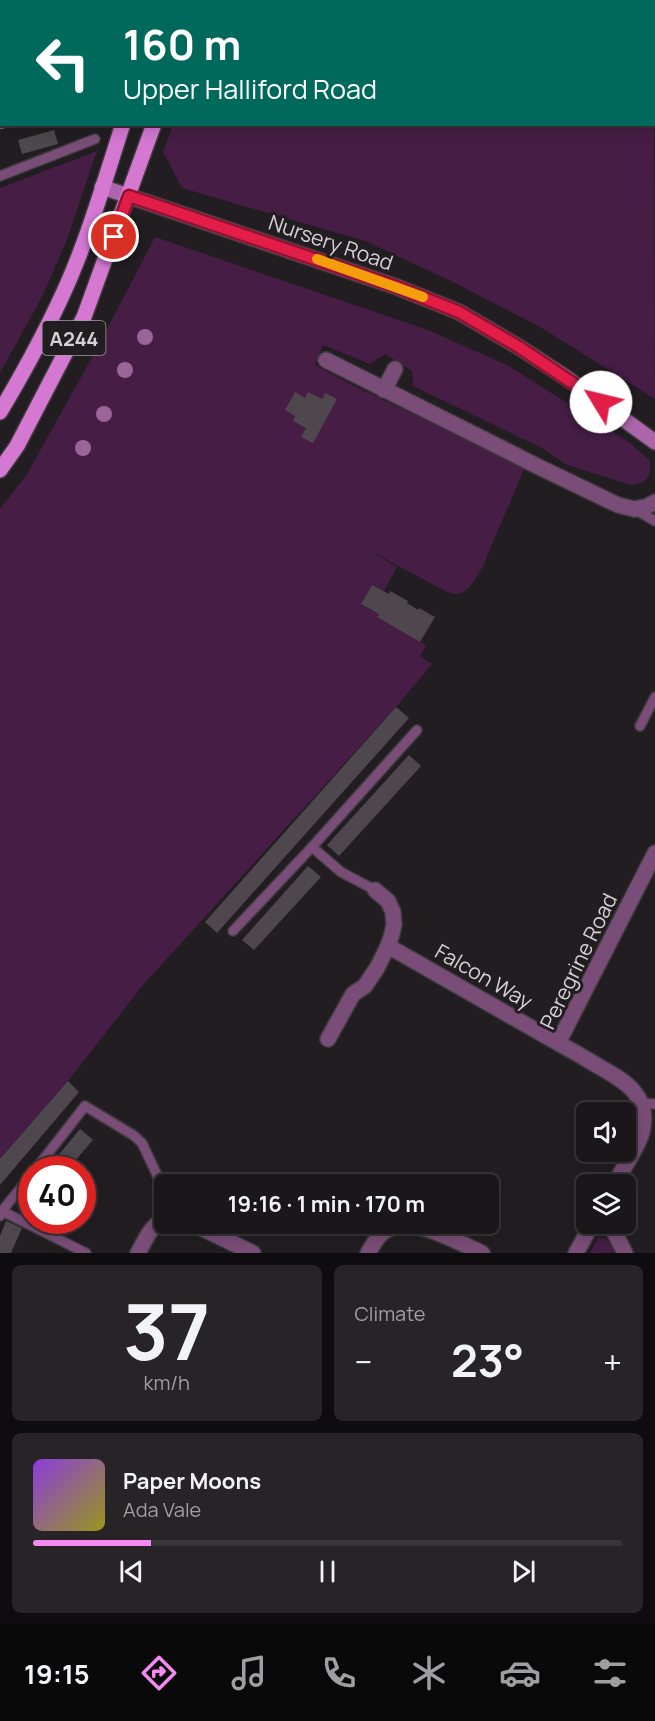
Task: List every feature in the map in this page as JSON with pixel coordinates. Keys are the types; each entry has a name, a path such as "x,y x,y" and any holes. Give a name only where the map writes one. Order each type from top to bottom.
{"main road":[{"name":"A244","path":"0,412 62,297 84,242 122,126"},
{"name":"A244","path":"0,470 33,417 84,317 153,126"}],"street":[{"name":"Nursery Road","path":"102,187 397,287 459,312 568,379 655,442"},
{"path":"326,360 618,505 634,509 646,507 655,502"},
{"path":"384,390 395,369"},
{"name":"Peregrine Road","path":"620,1174 642,1134 648,1104 624,1081 558,1043 655,853"},
{"path":"328,1039 353,994 365,986 388,946 394,924 393,912 388,901 375,890"},
{"name":"Falcon Way","path":"388,946 558,1043"},
{"path":"368,1253 374,1241 384,1231 400,1225 418,1226 482,1253"},
{"path":"138,1253 154,1226"},
{"path":"214,1234 253,1253"},
{"path":"576,1253 586,1234"},
{"path":"615,1234 625,1253"}],"lane":[{"path":"0,176 95,139"},
{"path":"634,509 655,521"},
{"path":"639,726 654,703"},
{"path":"233,931 312,848 417,730"},
{"path":"312,848 341,873 375,890"},
{"path":"45,1156 85,1106 133,1135 142,1143 157,1174"},
{"path":"18,1192 1,1214 86,1253"}],"shaded area":[{"path":"173,126 654,126 655,399 542,328 451,281 365,241 182,188 163,152"},
{"path":"97,151 68,237 43,295 0,373 0,188"},
{"path":"155,237 428,330 509,366 630,443 650,461 650,472 644,481 630,485 565,464 542,448 413,386 412,371 385,354 370,364 323,345 315,365 352,385 525,467 483,566 469,588 461,593 447,592 367,549 397,567 384,591 372,585 361,604 379,614 378,617 426,645 420,656 432,664 396,707 143,985 68,1081 0,1159 0,509 27,474 95,352"},
{"path":"598,1238 607,1239 615,1253 590,1253"}],"building":[{"path":"54,130 58,144 22,154 18,140"},
{"path":"295,392 305,398 308,392 322,399 325,393 337,399 313,443 301,437 306,428 293,421 295,416 285,410"},
{"path":"372,585 389,594 390,591 408,601 407,603 418,610 419,608 435,617 420,642 377,617 379,614 361,604"},
{"path":"396,707 409,718 217,933 205,922"},
{"path":"409,755 421,766 339,856 327,845"},
{"path":"308,866 321,877 254,950 242,940"},
{"path":"68,1081 79,1092 25,1156 18,1156 18,1164 0,1185 0,1159"},
{"path":"80,1129 93,1140 79,1156 58,1156"},
{"path":"6,1221 18,1226 19,1234 11,1253 0,1253 0,1236"}],"slow traffic":[{"path":"317,259 423,297"}],"route":[{"path":"114,237 129,196 305,255 397,287 459,312 519,347 601,402"}]}
